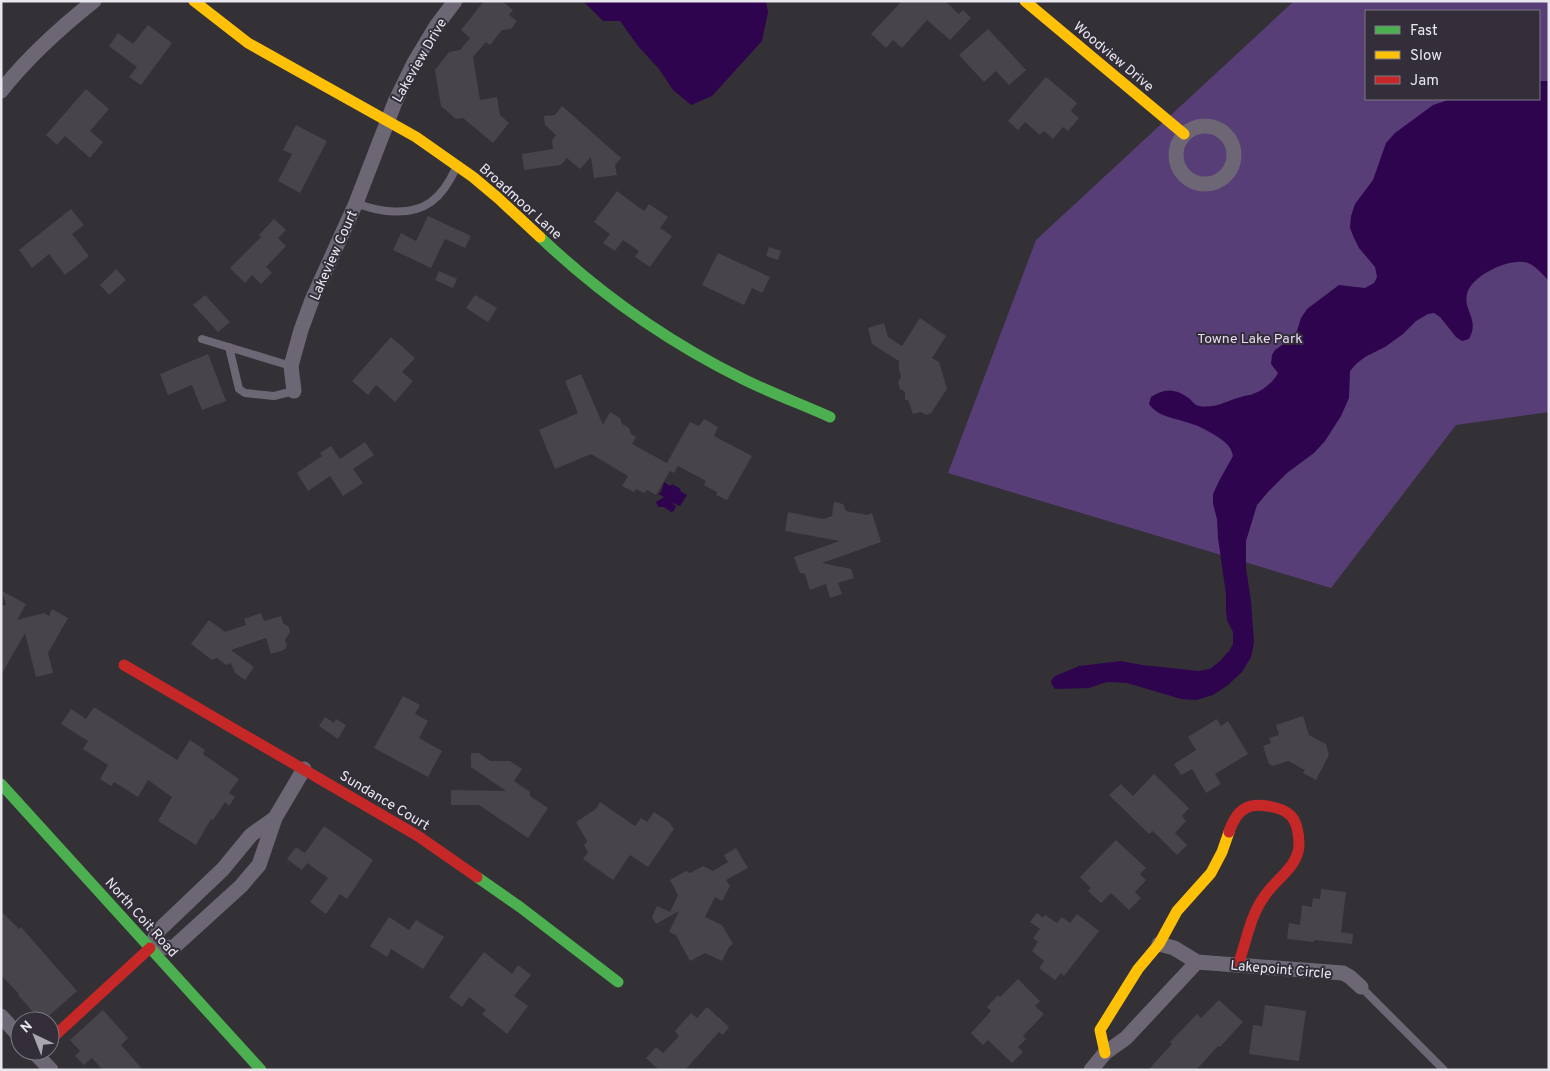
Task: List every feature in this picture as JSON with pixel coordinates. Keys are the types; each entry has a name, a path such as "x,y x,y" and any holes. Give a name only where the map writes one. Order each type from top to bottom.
{"street":[{"path":"1,91 40,47 94,1"},
{"name":"Broadmoor Lane","path":"194,1 248,42 416,137 473,177 566,262 621,306 680,345 736,375 830,417"},
{"name":"Lakeview Drive","path":"386,121 414,64 437,25 455,1"},
{"name":"Woodview Drive","path":"1025,1 1184,134"},
{"name":"Lakeview Court","path":"294,391 291,366 301,330 312,300 356,203 386,121"},
{"name":"Sundance Court","path":"124,665 418,836 520,907 618,982"},
{"path":"150,948 174,947 241,886 258,865 275,818 304,769"},
{"name":"North Coit Road","path":"1,784 261,1070"},
{"path":"1106,1053 1100,1030 1138,969 1159,944 1177,911 1211,873 1222,852 1231,825 1237,816 1247,807 1262,804 1275,807 1290,814 1298,832 1299,850 1296,862 1269,888 1259,906 1238,965"},
{"path":"60,1031 150,948 158,931 223,869 250,836 275,818"},
{"path":"223,869 241,886"},
{"path":"1091,1070 1106,1053 1126,1038 1197,962 1174,948 1159,944"},
{"name":"Lakepoint Circle","path":"1197,962 1344,974 1360,987"},
{"path":"1,1016 10,1026"}],"lane":[{"path":"356,203 382,211 412,210 430,203 441,193 457,166"},
{"path":"202,339 291,366"},
{"path":"229,347 239,389 245,393 274,396 294,391"},
{"path":"1360,987 1444,1070"}],"green space":[{"name":"Towne Lake Park","path":"1294,1 1549,1 1549,412 1456,425 1331,588 948,473 1036,240"}],"shaded area":[{"path":"583,1 766,1 768,12 762,41 712,96 691,105 673,90 659,69 638,46 620,21 603,21"},
{"path":"1540,81 1549,81 1549,281 1531,264 1520,262 1502,265 1483,275 1470,287 1466,300 1473,326 1469,339 1462,341 1456,337 1440,317 1434,313 1428,314 1416,321 1403,334 1385,347 1365,357 1350,371 1349,398 1341,416 1325,441 1314,453 1287,473 1257,505 1246,541 1246,568 1254,643 1251,657 1242,672 1228,685 1213,695 1196,700 1181,699 1127,683 1107,682 1089,688 1055,689 1051,683 1055,676 1079,666 1121,661 1199,671 1210,669 1229,651 1233,644 1233,632 1227,620 1226,594 1213,494 1233,456 1232,452 1217,436 1195,425 1169,417 1153,409 1149,404 1151,397 1160,392 1173,391 1182,394 1197,405 1205,407 1222,404 1258,392 1265,388 1278,373 1271,364 1272,355 1275,350 1289,340 1297,331 1301,318 1307,309 1339,285 1365,288 1374,283 1377,277 1375,267 1359,248 1354,238 1350,228 1351,216 1355,204 1373,180 1386,143 1395,133 1433,105 1448,100 1540,100"},
{"path":"664,482 681,489 680,491 687,495 680,506 673,503 676,506 674,511 671,512 664,507 658,507 656,502 664,497 658,494 661,492"}],"building":[{"path":"484,1 502,1 513,10 509,15 517,21 511,29 502,30 490,45 486,42 473,57 480,100 497,97 500,115 509,123 493,143 463,118 456,119 441,106 435,70 449,52 460,50 470,38 461,30"},
{"path":"902,1 945,1 959,14 963,10 971,18 950,40 927,20 902,48 893,40 886,48 871,34"},
{"path":"148,25 172,43 141,85 129,77 137,67 109,46 118,33 133,44"},
{"path":"988,29 1026,70 1009,85 996,71 984,82 959,55"},
{"path":"1046,77 1077,103 1071,111 1079,118 1068,131 1063,127 1053,139 1044,131 1040,135 1025,122 1018,130 1008,121"},
{"path":"86,89 109,109 90,131 103,142 90,158 65,136 57,145 46,135"},
{"path":"562,106 621,158 615,165 617,175 594,178 591,157 580,169 567,158 561,165 524,170 522,154 553,149 552,140 556,135 545,125 544,116 555,115"},
{"path":"296,125 327,141 300,193 278,181 292,154 283,150"},
{"path":"617,191 644,211 649,204 668,217 660,228 672,236 650,267 635,257 639,251 623,240 615,251 603,243 610,234 594,222"},
{"path":"71,209 84,225 72,234 89,256 65,275 49,254 32,268 19,250"},
{"path":"428,216 471,236 465,248 445,239 431,268 393,250 401,233 416,241"},
{"path":"274,219 286,230 278,238 286,246 266,267 272,273 261,284 252,275 245,283 230,268 261,237 259,235"},
{"path":"769,247 781,251 778,260 766,256"},
{"path":"718,253 770,277 762,293 752,288 744,305 702,285"},
{"path":"116,269 126,280 109,295 100,285"},
{"path":"439,271 457,279 453,288 435,280"},
{"path":"205,295 230,322 218,332 193,305"},
{"path":"475,295 497,308 488,322 466,308"},
{"path":"920,318 946,336 932,358 939,362 947,389 931,413 926,415 921,412 913,414 908,400 905,400 905,392 900,389 898,382 901,377 899,361 872,344 868,328 884,323 888,337 902,346"},
{"path":"391,337 415,358 402,372 413,381 395,402 376,385 368,395 352,381"},
{"path":"208,354 226,401 202,410 192,385 168,395 160,374"},
{"path":"581,374 603,425 610,412 620,418 622,424 629,428 631,434 636,437 632,444 667,463 690,422 699,426 704,419 718,427 714,436 752,456 727,500 716,495 717,492 704,485 706,481 678,466 674,473 670,471 656,495 647,490 644,493 636,489 634,492 622,486 628,476 591,454 555,469 539,430 578,413 565,381"},
{"path":"365,442 374,455 353,469 363,483 343,496 330,476 308,491 297,473 322,456 320,453 331,446 340,459"},
{"path":"834,502 843,504 846,511 867,515 872,513 881,542 822,563 851,569 854,578 838,583 842,594 830,598 826,584 810,590 805,574 800,573 794,557 840,541 785,531 788,512 823,519 832,516"},
{"path":"2,591 26,604 17,620 44,613 49,616 52,609 68,618 48,653 53,673 36,677 25,633 1,675 1,606 6,605"},
{"path":"261,613 264,621 281,616 283,623 289,627 290,632 285,640 287,646 284,650 271,654 266,638 231,650 254,667 245,680 235,673 231,663 226,665 217,658 212,660 191,644 209,620 225,632 246,625 244,619"},
{"path":"403,696 420,705 415,714 428,721 419,738 442,751 428,777 374,748"},
{"path":"94,707 177,760 190,740 205,750 203,754 239,779 229,793 235,797 229,806 225,802 213,820 211,819 196,845 158,821 172,797 148,780 138,797 114,782 111,786 100,779 108,765 83,749 88,741 61,724 71,709 86,719"},
{"path":"1303,716 1309,735 1326,744 1329,755 1316,780 1303,773 1305,770 1288,761 1273,766 1269,764 1263,746 1271,743 1269,738 1279,735 1276,725"},
{"path":"325,717 334,723 336,719 346,725 338,739 319,726"},
{"path":"1217,719 1221,726 1228,721 1248,754 1215,774 1221,784 1206,793 1192,769 1181,775 1174,764 1196,750 1188,737"},
{"path":"471,753 479,753 490,761 510,761 522,769 514,781 530,792 530,796 548,808 528,838 479,805 451,805 451,790 506,791 471,767"},
{"path":"1154,774 1189,808 1182,816 1186,821 1175,833 1187,845 1177,855 1153,831 1149,834 1109,795 1121,784 1133,796"},
{"path":"600,802 635,826 641,818 647,822 654,812 669,822 674,829 648,867 630,855 613,880 583,859 588,852 584,845 587,841 576,822 596,809"},
{"path":"324,826 373,860 347,899 340,894 326,914 310,902 328,878 307,863 302,870 287,859 296,847 305,853"},
{"path":"1116,840 1146,868 1140,874 1146,880 1135,892 1141,898 1129,910 1111,893 1101,903 1088,891 1091,888 1080,877"},
{"path":"736,848 748,868 726,880 730,886 722,901 715,897 705,917 722,925 733,944 729,947 722,961 705,953 690,961 676,935 669,932 679,911 656,924 652,917 657,906 670,912 678,895 670,880 686,871 690,873 703,866 713,871 728,862 724,855"},
{"path":"1321,889 1346,892 1341,932 1353,934 1352,944 1287,939 1289,923 1300,925 1302,905 1312,907 1313,898 1320,899"},
{"path":"1,911 19,929 21,927 77,991 54,1011 32,1011 1,975"},
{"path":"1037,913 1043,918 1045,915 1057,923 1062,917 1070,923 1077,914 1099,931 1064,976 1061,973 1055,980 1039,968 1044,961 1032,951 1038,942 1033,938 1040,929 1030,922"},
{"path":"389,917 409,930 416,920 444,937 423,969 391,949 387,957 370,946"},
{"path":"484,952 512,974 518,965 531,975 514,996 528,1006 507,1034 482,1014 486,1010 469,997 462,1007 449,997"},
{"path":"1018,979 1040,1001 1035,1006 1044,1014 1023,1036 1026,1039 1018,1047 1023,1052 1012,1063 988,1040 983,1045 971,1033 991,1011 987,1007 998,995 1000,997"},
{"path":"1219,1000 1243,1022 1220,1047 1218,1046 1196,1070 1148,1070 1172,1044 1170,1042 1197,1014 1201,1018"},
{"path":"1265,1005 1306,1011 1299,1061 1249,1054 1253,1025 1262,1026"},
{"path":"707,1007 729,1027 723,1035 719,1032 685,1070 659,1070 646,1058 656,1047 663,1053 679,1036 675,1031 691,1013 697,1018"},
{"path":"103,1010 128,1038 121,1045 143,1070 103,1070 92,1058 84,1065 75,1056 80,1051 70,1040"}],"traffic: fast":[{"path":"540,237 586,278 662,333 715,365 764,389 830,417"},
{"path":"1,784 261,1070"},
{"path":"477,877 520,907 618,982"}],"traffic: slow":[{"path":"194,1 248,43 416,137 473,177 540,237"},
{"path":"1025,1 1184,134"},
{"path":"1105,1053 1100,1030 1138,969 1159,944 1177,911 1211,873 1222,852 1229,832"}],"traffic: jam":[{"path":"124,665 418,836 477,877"},
{"path":"1229,832 1236,818 1243,810 1256,805 1269,806 1286,812 1292,818 1297,828 1299,840 1298,852 1291,866 1259,904 1238,965"},
{"path":"60,1031 150,948"}]}
